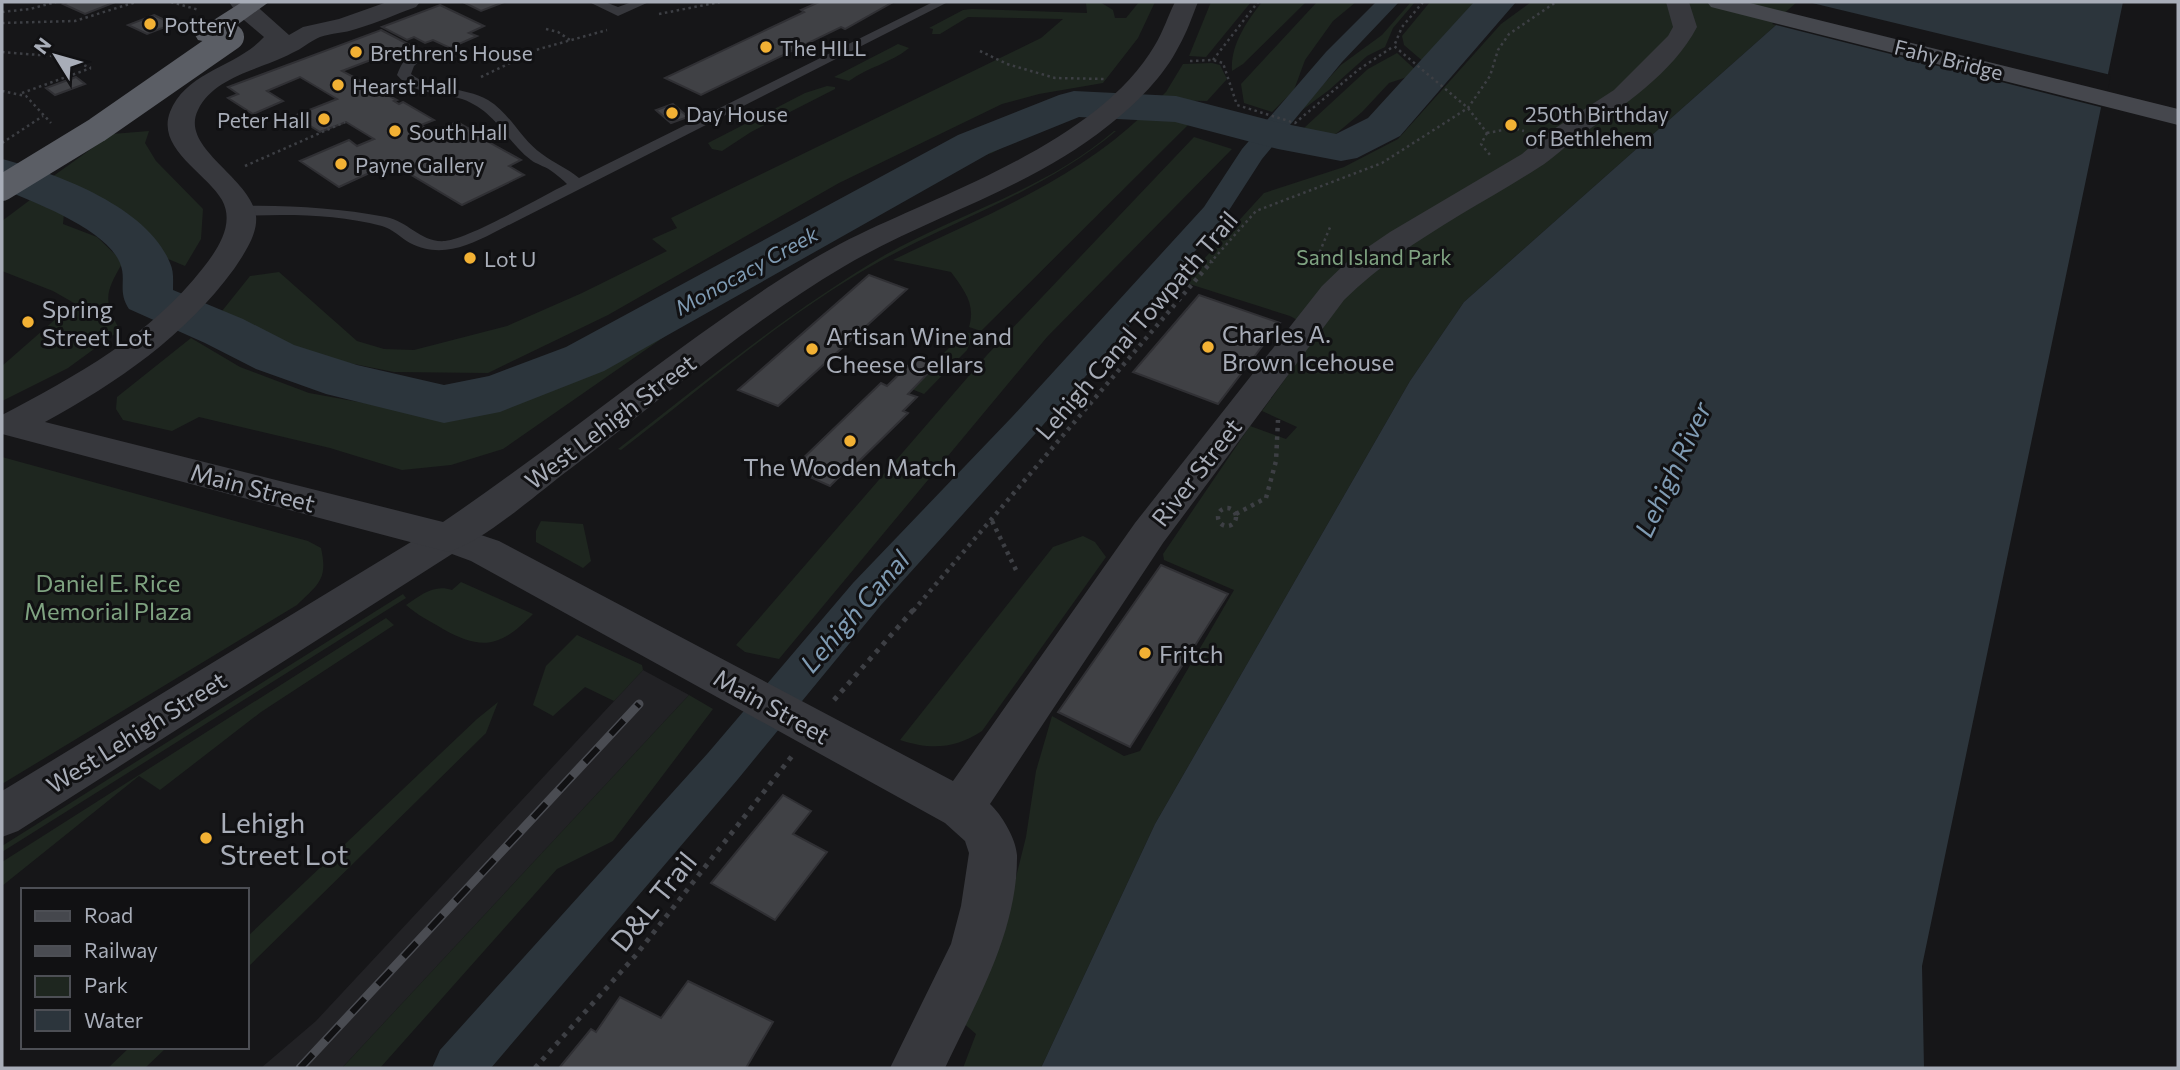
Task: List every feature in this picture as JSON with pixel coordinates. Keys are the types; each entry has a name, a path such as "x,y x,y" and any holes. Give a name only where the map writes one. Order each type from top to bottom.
{"highway":[{"path":"2,186 97,130 215,28 247,30 270,12"}],"main road":[{"name":"Fahy Bridge","path":"1719,2 2178,117"},
{"name":"Fahy Bridge","path":"1768,2 2178,103"}],"street":[{"path":"270,12 355,22 408,2"},
{"name":"West Lehigh Street","path":"2,816 449,538 790,288 869,241 1028,165 1089,127 1135,88 1155,64 1182,16 1186,2"},
{"name":"River Street","path":"961,808 1149,533 1333,293 1360,267 1401,238 1532,160 1622,94 1678,40 1685,27 1677,2"},
{"path":"242,211 231,191 186,142 180,122 185,108 198,93 250,62 296,42 270,12"},
{"path":"250,62 271,45 277,36 270,12"},
{"name":"Main Street","path":"6,427 63,398 142,345 208,282 232,249 242,223 242,211"},
{"name":"Main Street","path":"6,427 449,538 485,551 961,808"},
{"path":"917,1068 974,950 986,906 993,853 983,828 961,808"}],"lane":[{"path":"595,2 618,12 643,2"},
{"path":"242,211 298,209 386,222 398,226 419,241 442,247 487,230 942,2"},
{"path":"420,54 406,67 404,75 409,81 424,88 465,95 484,104 502,118 536,157 555,166 577,184"}],"path":[{"path":"2,12 30,9 56,2"},
{"path":"2,23 75,21 136,2"},
{"path":"171,2 215,28"},
{"path":"1213,60 1258,2"},
{"path":"1155,64 1213,60 1223,63 1237,106 1295,123 1358,70 1394,46 1402,27 1423,2"},
{"path":"1468,108 1490,76 1497,50 1509,34 1556,2"},
{"path":"546,29 558,32 570,40"},
{"path":"1394,46 1468,108 1487,133"},
{"path":"450,48 450,57"},
{"path":"440,61 450,57 510,55 535,51 477,79"},
{"path":"980,51 1007,64 1055,78 1110,79"},
{"path":"2,52 64,57 91,68 21,93 2,92"},
{"path":"21,93 43,116 56,125"},
{"name":"Lehigh Canal Towpath Trail","path":"810,726 992,521 1137,347 1256,211 1382,163 1468,108"},
{"path":"2,143 43,116"},
{"path":"245,166 345,122"},
{"path":"1314,277 1316,258 1331,225"},
{"path":"1236,514 1237,522 1232,524 1222,524 1217,518 1223,510 1236,514 1266,498 1276,461 1277,422"},
{"path":"992,521 1016,570"},
{"name":"D&L Trail","path":"535,1068 600,1000 726,844 810,726"}],"shaded area":[{"path":"643,670 689,695 342,1068 261,1068 316,1021"}],"green space":[{"path":"1100,2 1113,10 1115,18 1126,18 1139,2 1155,2 1138,38 1103,83 1039,94 1002,104 839,183 608,315 488,373 394,372 319,357 250,330 222,311 250,276 279,272 357,341 384,349 414,350 507,326 667,251 652,239 677,228 671,218 1041,38 1063,19 968,17 940,34 932,34 933,29 929,28 963,10 1087,13 1086,3"},
{"path":"1211,2 1251,2 1206,57 1189,56"},
{"path":"1262,2 1306,2 1243,64 1232,71 1236,43"},
{"path":"1317,2 1356,2 1333,21 1305,60 1294,90 1272,112 1244,103 1241,84"},
{"path":"1411,2 1415,2 1393,28 1385,47 1367,56 1329,90 1294,116 1341,65 1382,35"},
{"path":"1430,2 1483,2 1468,11 1454,37 1425,63 1404,45 1402,36"},
{"name":"Sand Island Park","path":"1531,2 1802,2 1464,302 1410,381 1155,824 1041,1068 963,1068 976,1034 953,1014 1008,909 1026,837 1036,771 1052,716 1124,756 1140,751 1234,590 1164,560 1163,554 1250,426 1286,439 1297,427 1262,411 1319,332 1290,316 1183,282 1264,193 1344,167 1398,139 1501,24"},
{"path":"898,44 909,48 849,81 834,77"},
{"path":"1397,53 1419,73 1389,83 1362,112 1331,138 1302,137 1279,129 1285,124 1304,128 1368,69"},
{"path":"1183,64 1220,65 1227,79 1207,101 1158,100"},
{"path":"827,86 835,89 751,132 722,151 712,149 708,143 805,93"},
{"path":"1143,115 1190,123 981,331 969,327 970,304 951,272 893,260 1024,197 1086,160"},
{"path":"1040,127 992,153 960,163 769,264 503,449 451,465 402,470 330,448 199,417 172,431 123,420 116,409 117,397 191,338 240,367 309,393 408,411 468,414 542,393 656,331 805,242 986,146"},
{"path":"149,131 145,143 156,161 203,209 201,239 185,266 161,256 143,230 100,199 45,182 112,134"},
{"path":"1114,131 1055,174 888,257 825,294 765,337 621,450 618,449 748,348 815,299 885,255 1061,169"},
{"path":"1194,137 1232,149 1047,337 779,659 745,652 736,645 987,355"},
{"path":"30,200 64,214 63,224 97,237 123,262 108,296 110,311 120,330 68,368 2,401 2,366 74,303 53,291 2,271 2,221"},
{"path":"965,332 974,334 967,350 924,394 909,388"},
{"name":"Daniel E. Rice Memorial Plaza","path":"2,457 308,541 321,548 323,567 320,580 297,605 2,784"},
{"path":"541,521 583,524 591,561 583,568 536,542 536,531"},
{"path":"1083,536 1095,542 1106,557 982,731 962,741 942,746 900,740 1053,547"},
{"path":"461,582 533,614 501,639 480,643 457,636 406,605 439,588 452,590"},
{"path":"403,594 406,598 2,852 2,846"},
{"path":"386,618 394,625 261,712 160,790 139,776 2,886 2,862"},
{"path":"577,635 642,665 643,670 614,701 585,687 553,716 533,705 546,666"},
{"path":"689,695 713,709 613,841 557,869 380,1068 342,1068"},
{"path":"498,702 486,733 248,967 248,936"},
{"path":"128,1049 165,1049 145,1068 108,1068"}],"water":[{"name":"Lehigh River","path":"1802,2 2123,2 1922,966 1924,1068 1041,1068 1155,824 1410,381 1464,302"}],"pier":[{"path":"1797,2 1808,2 2111,75 2104,108 1772,24"}],"building":[{"path":"463,2 504,2 481,11"},
{"name":"The HILL","path":"819,2 893,2 845,29 841,27 701,95 665,78 804,12 801,10"},
{"path":"113,3 85,14 63,4"},
{"path":"440,5 484,26 469,33 477,36 450,48 433,40 425,43 414,37 407,40 382,27"},
{"name":"Pottery","path":"154,15 173,24 147,34 128,25"},
{"path":"381,30 410,45 342,71 397,100 394,101 399,104 403,102 434,120 421,125 434,133 457,122 489,140 487,141 521,160 509,166 524,175 462,205 391,163 339,187 300,161 349,140 357,146 374,139 346,122 320,132 294,116 337,99 300,77 267,91 283,101 253,114 228,98 238,94 228,87"},
{"path":"76,77 85,84 55,95 46,88"},
{"name":"Day House","path":"673,104 688,117 671,123 656,110"},
{"name":"Artisan Wine and Cheese Cellars","path":"869,275 907,289 778,406 738,390"},
{"name":"Charles A. Brown Icehouse","path":"1199,295 1280,323 1218,404 1133,372"},
{"name":"The Wooden Match","path":"916,358 936,365 908,394 917,397 903,411 908,413 848,472 845,471 830,486 792,469 881,383 887,386"},
{"name":"Fritch","path":"1161,565 1228,594 1130,747 1058,712"},
{"path":"783,795 811,811 793,834 827,852 775,920 711,883"},
{"path":"688,981 773,1022 746,1068 559,1068 591,1029 596,1032 620,997 661,1018"}],"waterway":[{"name":"Lehigh Canal","path":"458,1068 723,766 867,594 1024,425 1214,212 1251,155 1334,57 1388,2"},
{"name":"Monocacy Creek","path":"2,173 61,196 99,216 116,229 131,243 146,264 147,298 224,331 275,357 346,381 444,404 500,393 585,359 974,144 1074,104 1176,109 1278,136 1341,148 1384,127 1486,11 1497,2"}],"railway":[{"path":"300,1068 639,704"}],"place":[{"name":"Pottery","path":"150,24"},
{"name":"The HILL","path":"766,47"},
{"name":"Brethren's House","path":"356,52"},
{"name":"Hearst Hall","path":"338,85"},
{"name":"Day House","path":"672,113"},
{"name":"Peter Hall","path":"324,119"},
{"name":"250th Birthday of Bethlehem","path":"1511,125"},
{"name":"South Hall","path":"395,131"},
{"name":"Payne Gallery","path":"341,164"},
{"name":"Lot U","path":"470,258"},
{"name":"Spring Street Lot","path":"28,322"},
{"name":"Charles A. Brown Icehouse","path":"1208,347"},
{"name":"Artisan Wine and Cheese Cellars","path":"812,349"},
{"name":"The Wooden Match","path":"850,441"},
{"name":"Fritch","path":"1145,653"},
{"name":"Lehigh Street Lot","path":"206,838"}]}
